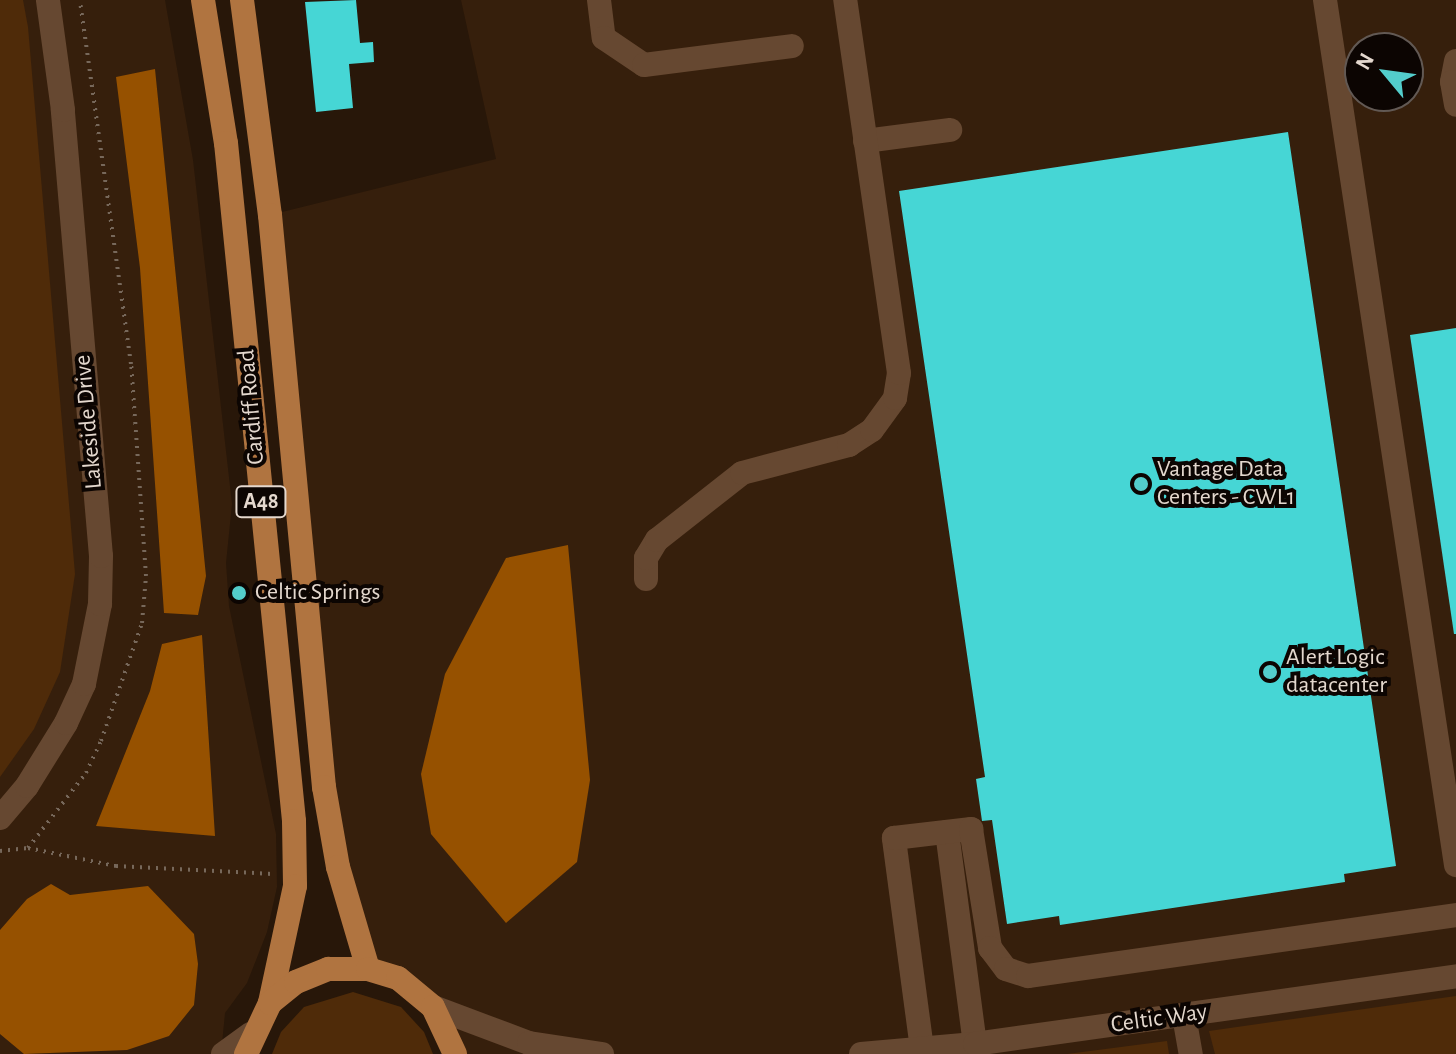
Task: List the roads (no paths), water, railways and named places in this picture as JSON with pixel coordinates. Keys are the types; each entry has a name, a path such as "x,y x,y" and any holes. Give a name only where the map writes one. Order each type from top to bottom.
{"main road":[{"name":"Cardiff Road","path":"203,0 226,143 295,875 270,1003 248,1044"},
{"name":"Cardiff Road","path":"242,0 270,215 324,787 338,867 368,969"},
{"name":"Cardiff Road","path":"270,1003 296,982 328,969 368,969 398,978 433,1007 455,1054"}],"street":[{"name":"Lakeside Drive","path":"0,818 27,786 72,710 84,684 100,604 101,556 63,110 48,0"},
{"path":"599,0 604,38 644,65 792,46"},
{"path":"646,579 646,558 657,540 742,473 849,445 890,409 899,373 845,0"},
{"path":"1325,0 1456,865"},
{"path":"1456,61 1452,82 1456,105"},
{"path":"865,141 950,130"},
{"path":"922,1049 894,838 971,829 990,948 999,964 1016,974 1456,915"},
{"path":"947,832 975,1044"},
{"name":"Celtic Way","path":"861,1054 975,1044 1456,976"},
{"path":"433,1007 529,1043 602,1054"},
{"path":"1184,1016 1191,1054"},
{"path":"223,1054 248,1044"}],"place":[{"name":"Vantage Data Centers - CWL1","path":"1141,484"},
{"name":"Celtic Springs","path":"239,593"},
{"name":"Alert Logic datacenter","path":"1270,672"}]}
